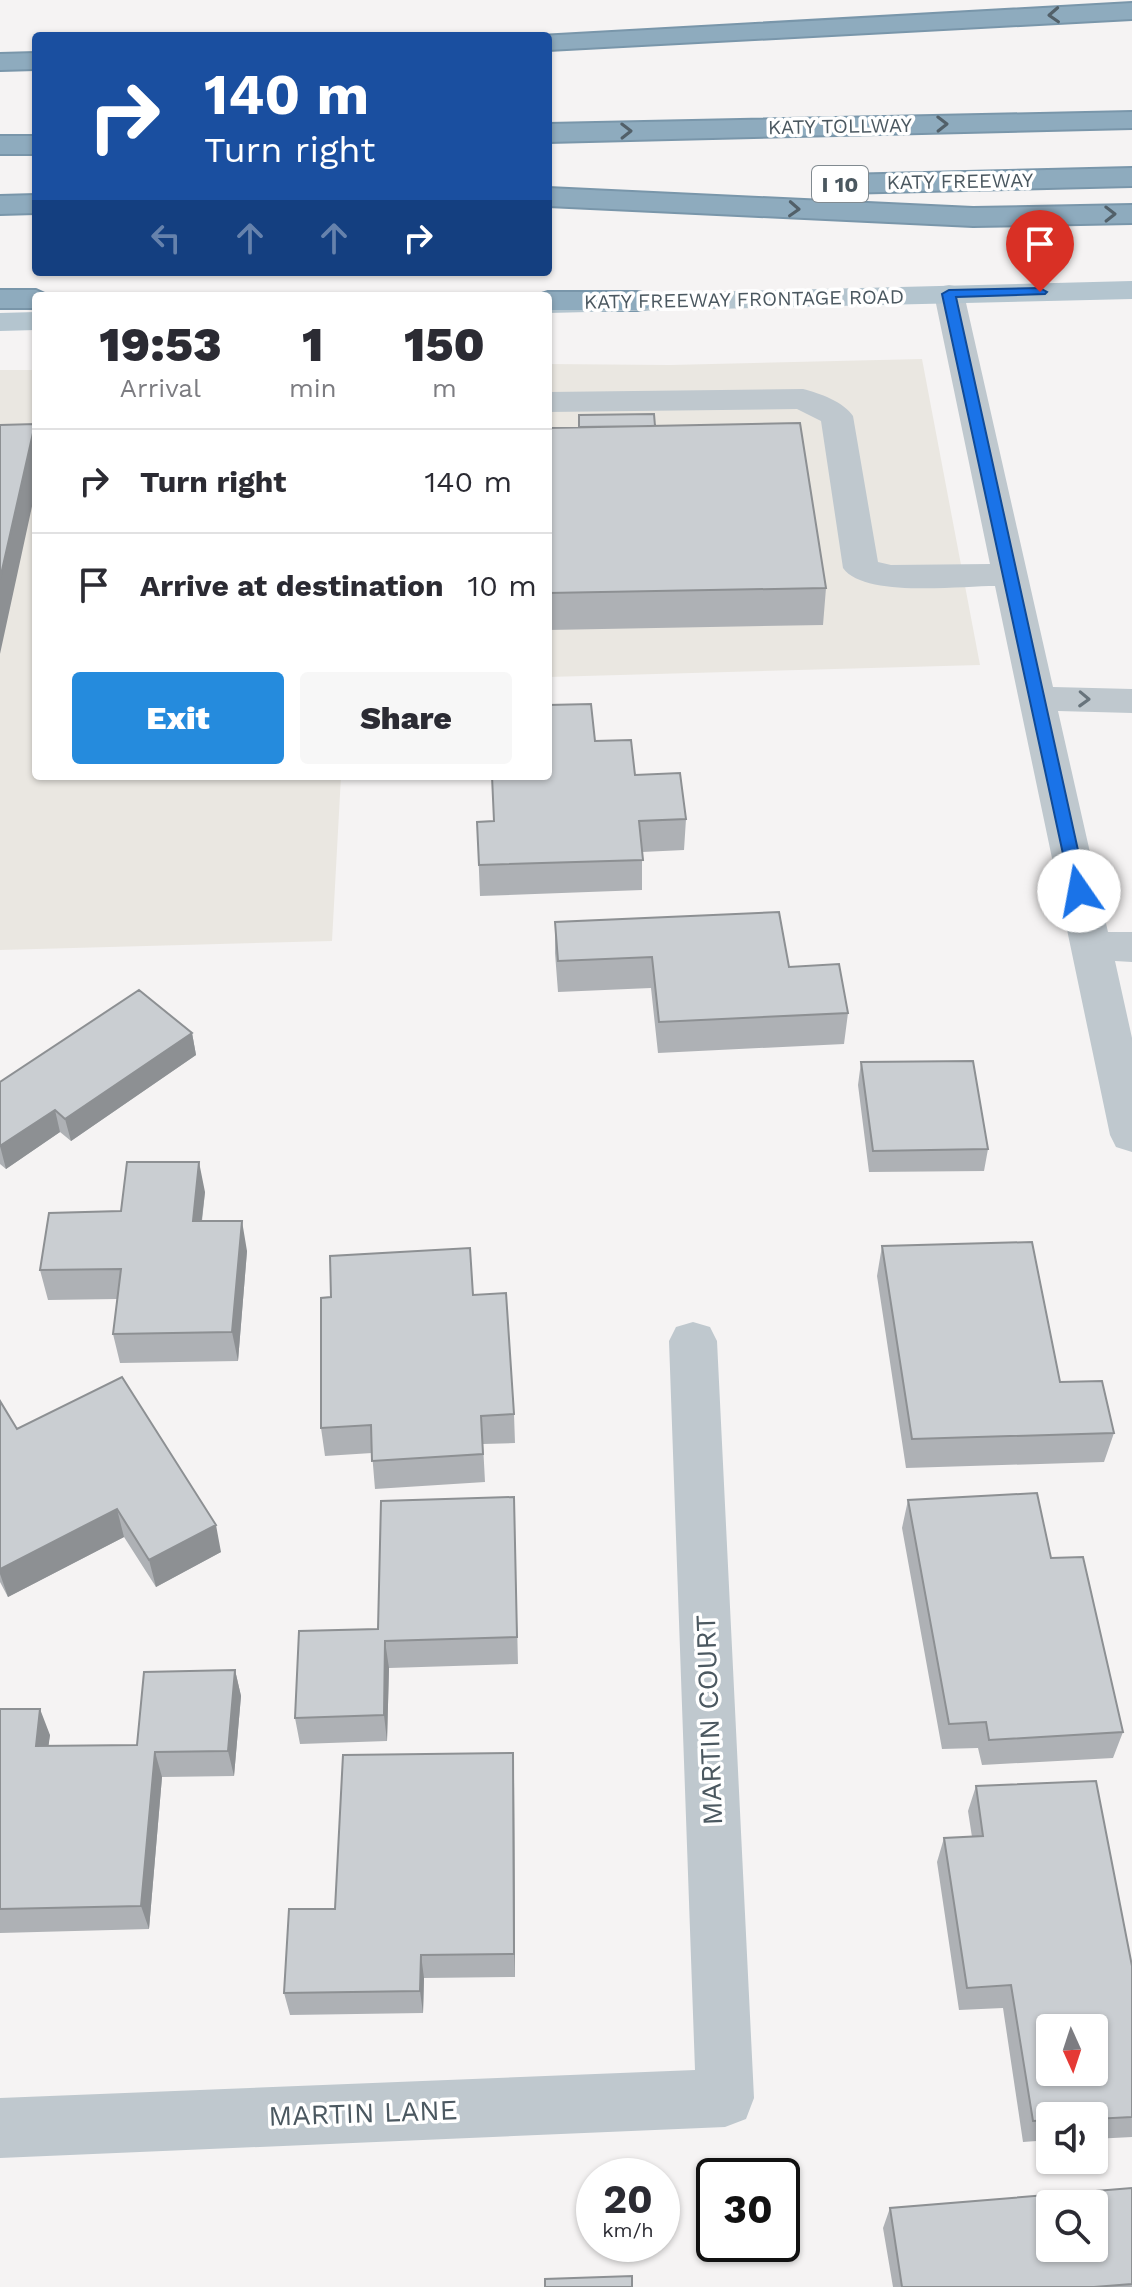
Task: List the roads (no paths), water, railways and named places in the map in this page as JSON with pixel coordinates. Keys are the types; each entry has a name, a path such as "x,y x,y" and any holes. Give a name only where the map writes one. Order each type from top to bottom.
{"highway":[{"path":"552,42 1132,11"},
{"path":"552,50 1100,39"},
{"path":"0,62 32,61"},
{"name":"KATY TOLLWAY","path":"552,133 1132,120"},
{"path":"0,145 32,145"},
{"name":"KATY FREEWAY","path":"552,194 1132,177"},
{"path":"552,194 973,217 1132,214"},
{"path":"0,205 32,204"},
{"path":"0,299 32,299"}],"main road":[{"name":"KATY FREEWAY FRONTAGE ROAD","path":"552,303 1132,290"},
{"path":"0,322 32,321"}],"street":[{"path":"949,294 1132,1135"},
{"path":"552,402 808,400 837,416 861,568 876,575 891,576 1010,575"},
{"path":"1036,698 1132,701"},
{"path":"1091,946 1132,947"},
{"name":"MARTIN COURT","path":"693,1341 725,2098"},
{"name":"MARTIN LANE","path":"0,2128 725,2098"}]}
